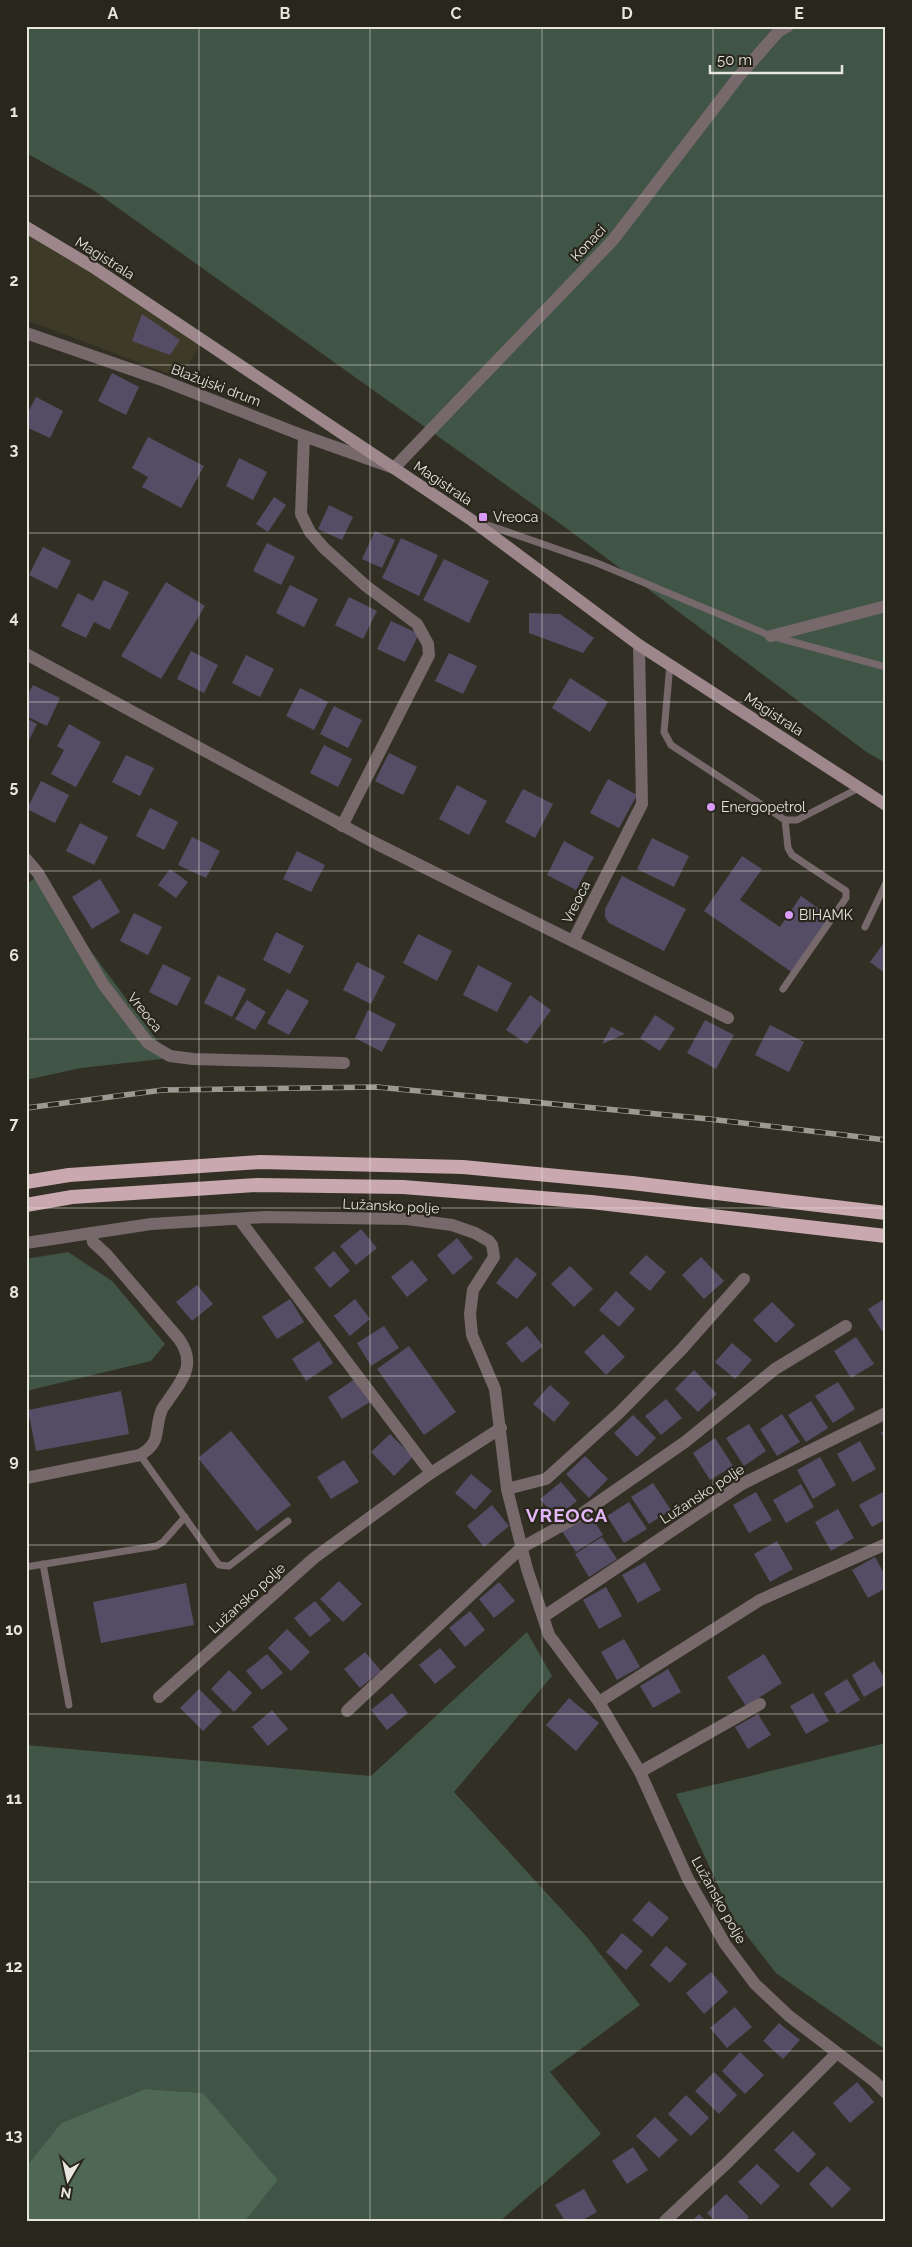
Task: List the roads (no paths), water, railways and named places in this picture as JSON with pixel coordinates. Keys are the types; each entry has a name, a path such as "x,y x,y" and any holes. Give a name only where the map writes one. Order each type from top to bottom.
{"highway":[{"path":"26,1182 69,1175 260,1162 463,1167 632,1183 886,1213"},
{"path":"26,1204 72,1197 257,1185 403,1187 591,1202 886,1236"}],"main road":[{"name":"Magistrala","path":"26,227 93,267 470,519 639,645 886,805"}],"street":[{"name":"Konaci","path":"394,468 613,240 739,76 780,30 788,26"},
{"name":"Blažujski drum","path":"26,333 159,379 304,436 394,468"},
{"path":"304,436 301,514 310,532 324,548 366,586 417,624 428,644 429,655 342,826"},
{"path":"771,636 886,606"},
{"name":"Vreoca","path":"573,942 642,804 639,645"},
{"path":"26,654 342,826 728,1018"},
{"name":"Vreoca","path":"26,859 38,873 103,984 148,1043 170,1056 193,1059 344,1062"},
{"path":"239,1219 431,1473"},
{"name":"Lužansko polje","path":"26,1243 151,1224 239,1219 408,1219 452,1225 475,1232 489,1241 492,1245 494,1257 473,1290 470,1314 472,1335 495,1389 507,1489 521,1548 549,1635 599,1702 640,1772 688,1879 725,1944 755,1984 789,2016 874,2080 886,2093"},
{"path":"26,1478 140,1455 151,1448 156,1441 161,1410 187,1370 186,1350 107,1255 96,1247 91,1232"},
{"path":"507,1489 546,1479 640,1392 681,1350 744,1279"},
{"path":"347,1711 521,1548 577,1517 685,1442 775,1369 846,1326"},
{"name":"Lužansko polje","path":"543,1617 742,1484 886,1413"},
{"name":"Lužansko polje","path":"159,1697 314,1558 431,1473 501,1428"},
{"path":"599,1702 760,1600 886,1544"},
{"path":"640,1772 760,1704"},
{"path":"665,2221 730,2161 837,2054"}],"lane":[{"path":"470,519 597,563 771,636 886,667"},
{"path":"670,664 664,732 671,745 785,820 797,820 859,788"},
{"path":"783,989 846,898 846,891 792,855 788,848 785,820"},
{"path":"865,927 886,883"},
{"path":"140,1455 219,1565 230,1566 288,1521"},
{"path":"26,1567 156,1546 163,1542 185,1517"},
{"path":"43,1564 69,1705"}],"railway":[{"path":"26,1108 163,1090 377,1087 709,1119 886,1140"}],"place":[{"name":"Vreoca","path":"483,517"},
{"name":"Energopetrol","path":"711,807"},
{"name":"BIHAMK","path":"789,915"}],"district":[{"name":"VREOCA","path":"567,1515"}]}
